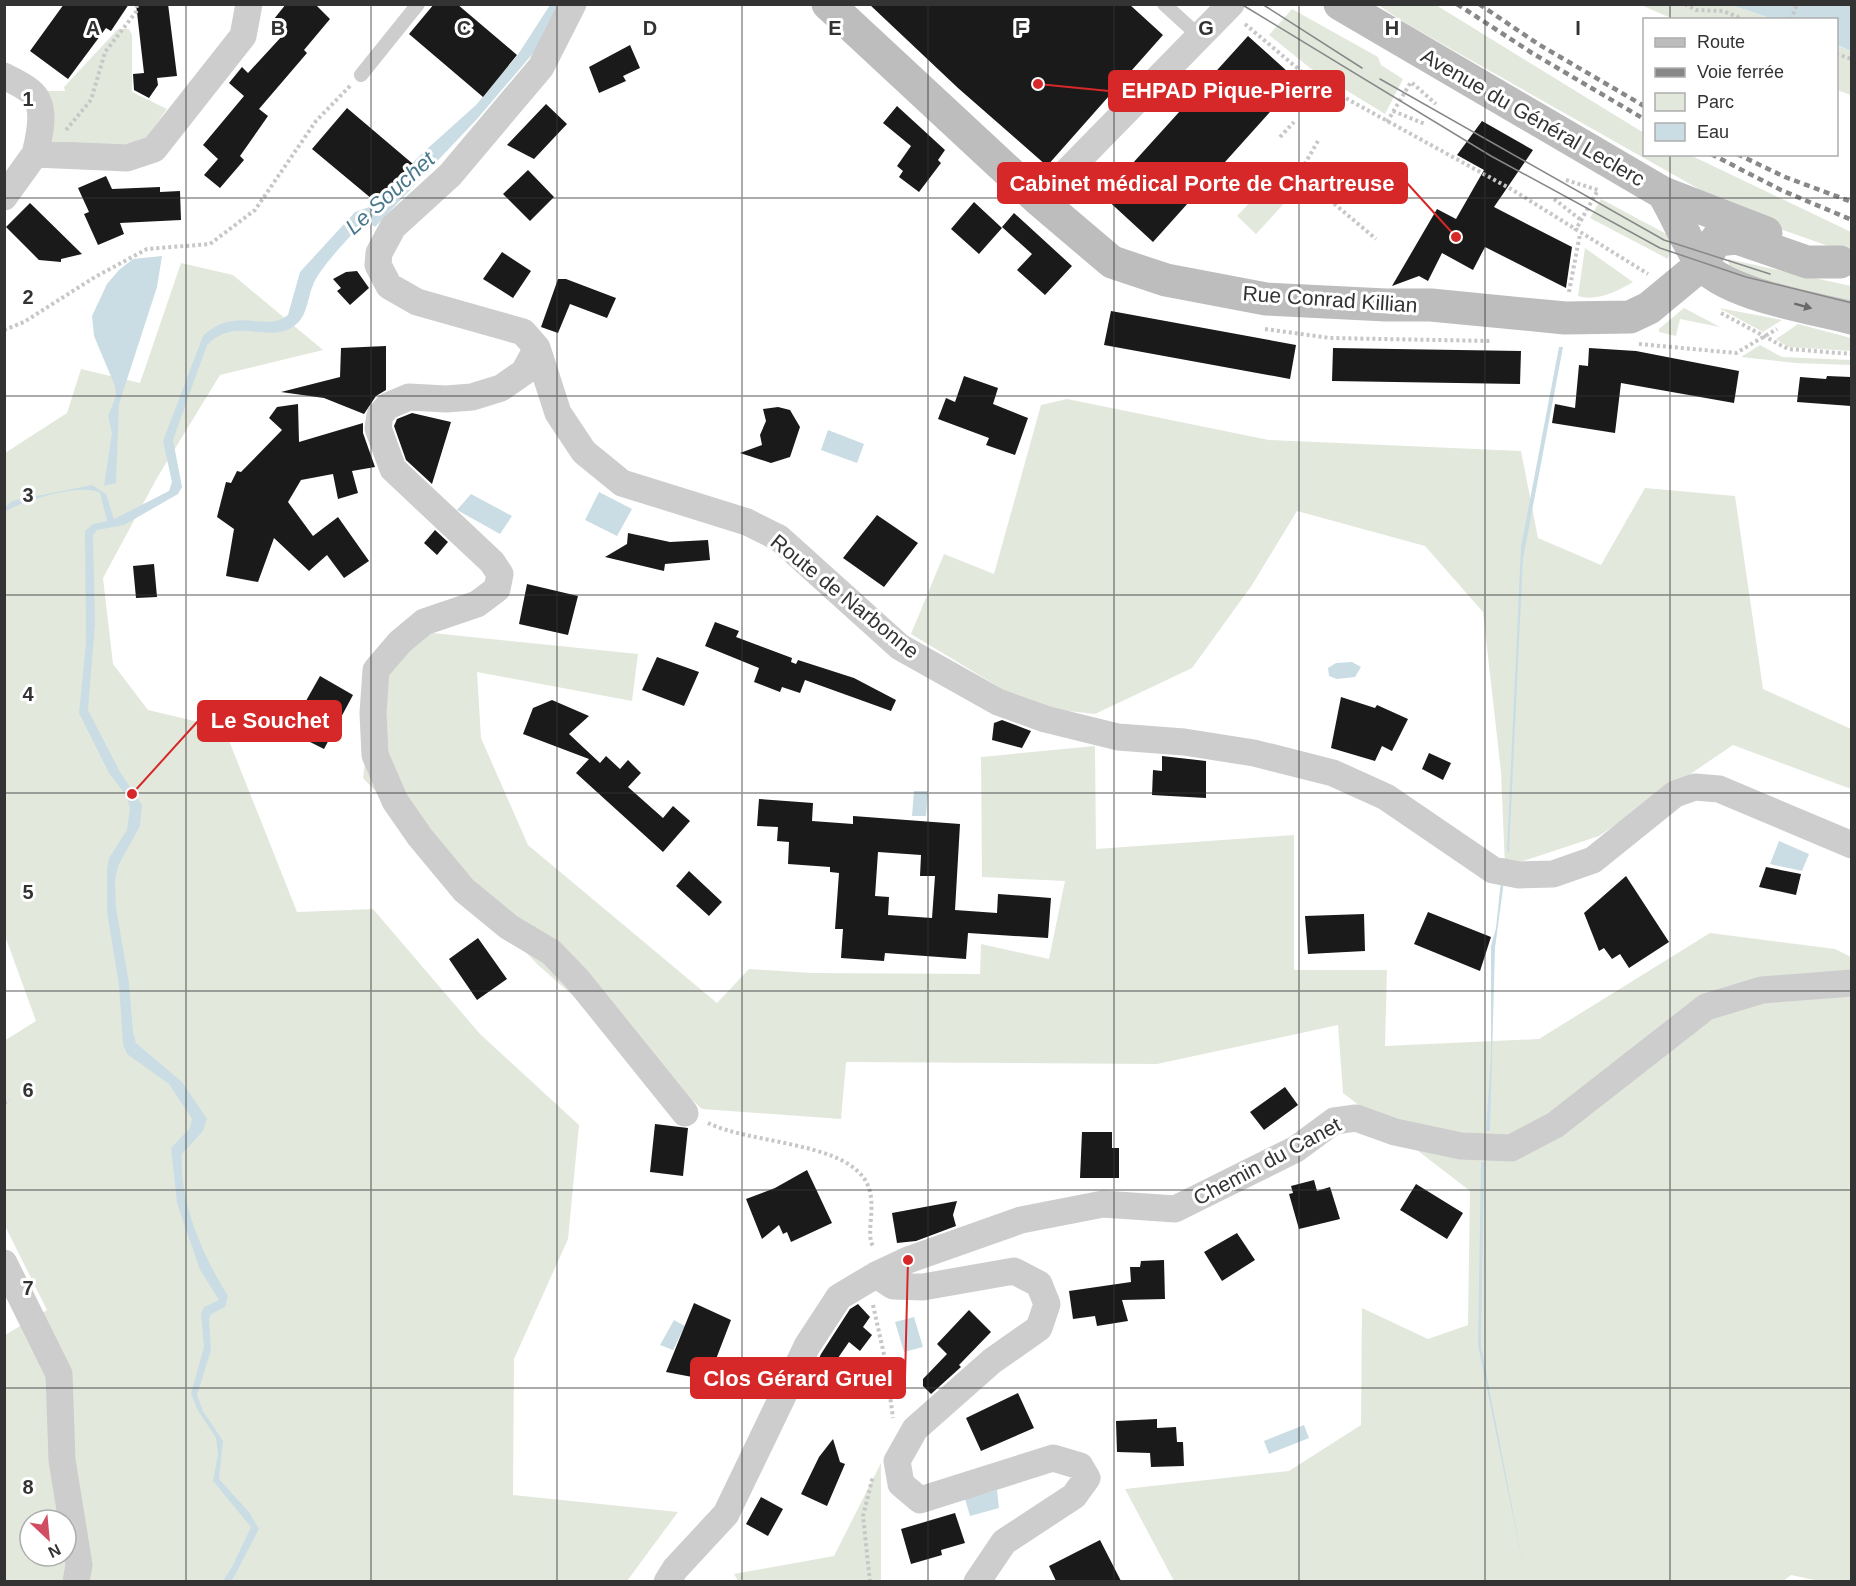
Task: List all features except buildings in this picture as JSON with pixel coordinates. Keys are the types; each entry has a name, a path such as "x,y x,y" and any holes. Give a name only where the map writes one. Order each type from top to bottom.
{"street":[{"path":"35,154 127,158 154,149 243,36 249,4"},
{"path":"573,4 541,67 450,175 393,227 379,253 378,265 381,276 399,293 417,302 523,332 537,348 524,372 501,388 472,397 446,399 409,397 388,406 380,415 378,428 393,469 492,562 500,574 497,589 477,604 424,622 400,642 376,670 373,713 375,755 395,801 420,837 464,890 509,927 551,952 577,979 685,1113"},
{"name":"Rue Conrad Killian","path":"828,4 1039,200 1112,262 1166,280 1266,299 1431,305 1589,319 1630,317 1649,308 1674,288 1706,255"},
{"path":"1039,200 1232,4"},
{"name":"Avenue du Général Leclerc","path":"1340,4 1663,194 1700,206 1846,264"},
{"path":"4,76 34,94 38,102 41,128 35,154 4,196"},
{"name":"Avenue du Général Leclerc","path":"1663,194 1706,255 1719,279 1738,288 1851,318"},
{"path":"1700,206 1707,225 1706,255"},
{"name":"Avenue du Général Leclerc","path":"1706,255 1716,240 1737,238 1807,262 1846,264"},
{"name":"Route de Narbonne","path":"537,348 558,413 584,452 622,483 747,522 779,538 900,647 969,687 1024,713 1118,737 1184,742 1242,751 1333,773 1386,797 1493,870 1519,875 1553,874 1593,860 1675,794 1695,787 1719,789 1851,845"},
{"name":"Chemin du Canet","path":"667,1581 675,1569 726,1514 807,1346 839,1297 878,1263 908,1260 1021,1220 1103,1204 1175,1209 1296,1149 1334,1121 1356,1118 1395,1132 1461,1146 1511,1148 1555,1125 1706,1007 1762,990 1851,983"},
{"path":"4,1263 59,1374 62,1460 79,1566 76,1581"},
{"path":"878,1263 893,1286 923,1287 1014,1271 1040,1284 1047,1304 1039,1328 992,1361 915,1429 897,1461 901,1485 920,1500 1053,1458 1080,1466 1087,1478 1074,1496 1004,1542 977,1581"}],"lane":[{"path":"361,75 418,4"},
{"path":"1164,4 1199,36"}],"path":[{"path":"35,154 56,141 91,100 105,52 136,12 137,4"},
{"path":"1685,4 1696,10 1722,11 1740,18"},
{"path":"1260,34 1309,78 1511,189 1575,231 1674,288"},
{"path":"4,330 24,322 95,277 147,249 210,244 255,210 316,121 361,75"},
{"path":"1387,122 1411,82 1418,85 1436,104"},
{"path":"1393,111 1425,124"},
{"path":"1280,136 1294,122"},
{"path":"1318,141 1299,174 1376,238"},
{"path":"1566,180 1598,190 1575,231"},
{"path":"1554,199 1581,220"},
{"path":"1567,303 1580,234"},
{"path":"1719,312 1788,349 1851,354"},
{"path":"1736,353 1780,327"},
{"path":"685,1113 727,1132 819,1151 847,1162 863,1177 871,1194 872,1246 878,1263 873,1307 885,1359 893,1420"},
{"path":"870,1581 863,1516 875,1467"}],"green space":[{"path":"1378,5 1436,5 1643,132 1643,156 1692,156 1851,232 1851,254 1752,219 1407,24"},
{"path":"1641,5 1731,5 1770,18 1671,18"},
{"path":"1292,9 1378,57 1381,65 1403,79 1385,114 1310,68 1269,35"},
{"path":"118,29 129,29 132,35 132,92 167,109 146,139 133,146 46,150 48,91 65,91 64,87"},
{"path":"1838,46 1851,51 1851,95 1838,90"},
{"path":"1272,179 1291,196 1256,234 1237,216"},
{"path":"1601,199 1672,237 1668,259 1590,218"},
{"path":"1585,248 1633,282 1599,297 1578,296"},
{"path":"1728,259 1851,286 1851,310 1730,269"},
{"path":"181,263 233,275 323,350 220,375 157,478 103,578 113,664 148,710 224,728 297,912 373,909 480,1034 579,1125 568,1239 514,1359 513,1495 678,1512 627,1581 5,1581 5,1335 47,1310 5,1226 4,1041 36,1021 4,933 5,453 67,413 81,369 140,383"},
{"path":"1684,308 1720,327 1680,319 1676,336 1659,332 1659,329"},
{"path":"1719,308 1782,320 1763,332"},
{"path":"1798,324 1851,338 1851,351 1788,347 1776,339"},
{"path":"1760,345 1782,357 1851,360 1851,365 1795,363 1741,357"},
{"path":"1067,399 1269,440 1521,451 1538,538 1601,565 1645,488 1735,496 1763,689 1851,729 1851,789 1733,745 1599,836 1505,867 1501,772 1483,612 1425,546 1297,511 1252,585 1192,668 1095,714 1032,707 911,634 944,554 994,574 1041,405"},
{"path":"423,632 638,654 632,701 477,672 481,738 528,845 717,1003 749,969 811,973 980,974 981,944 1049,959 1065,881 982,877 981,757 1095,746 1096,849 1294,835 1294,970 1387,970 1385,1046 1539,1039 1710,933 1835,949 1851,957 1851,1581 1819,1581 1791,1575 1782,1582 1174,1581 1125,1489 1289,1471 1361,1425 1362,1308 1428,1339 1468,1325 1470,1191 1343,1093 1338,1025 1157,1064 846,1062 841,1119 702,1109 537,964 363,778 376,670"},
{"path":"881,1463 881,1581 738,1581 734,1574 834,1556"}],"water":[{"path":"550,5 565,5 552,31 477,119 375,227 365,220 336,252 316,278 305,312 299,322 284,331 273,333 229,332 218,336 207,345 173,440 182,487 178,494 124,525 97,530 93,535 95,624 88,710 120,772 142,805 140,826 118,866 115,880 116,908 129,983 133,1032 136,1043 182,1082 207,1119 203,1131 182,1154 184,1191 194,1228 228,1296 225,1307 211,1314 209,1319 211,1350 197,1395 203,1411 223,1441 219,1479 249,1512 259,1529 234,1577 230,1581 223,1581 251,1527 213,1481 218,1454 216,1438 197,1409 191,1393 204,1347 201,1313 204,1307 219,1300 200,1270 177,1203 171,1148 190,1128 192,1119 169,1084 127,1054 123,1044 119,985 107,912 107,868 109,858 127,830 130,808 127,797 109,773 79,713 86,643 85,531 93,524 107,521 100,493 92,490 52,494 5,512 5,507 12,501 92,485 106,494 114,519 169,491 172,482 163,441 203,336 227,322 239,320 269,322 288,315 300,272 355,212 378,204 417,158 476,105 517,56"},
{"path":"1731,5 1851,5 1851,51 1838,45 1838,18 1770,18"},
{"path":"162,256 157,287 119,404 116,483 104,486 112,433 108,416 116,396 115,386 94,336 92,316 107,284 119,270 133,259"},
{"path":"1559,347 1563,347 1523,559 1509,852 1507,851 1521,547"},
{"path":"828,430 864,444 857,463 821,450"},
{"path":"599,492 632,509 617,536 585,520"},
{"path":"471,494 512,516 500,534 457,510"},
{"path":"1352,662 1361,667 1355,677 1337,679 1329,676 1328,668 1336,663"},
{"path":"914,791 928,791 926,816 912,816"},
{"path":"1779,841 1809,854 1802,871 1770,864"},
{"path":"1501,881 1504,881 1495,948 1490,1131 1486,1131 1491,1054 1491,946 1496,928"},
{"path":"1481,1162 1484,1162 1481,1346 1525,1574 1478,1345"},
{"path":"914,1317 923,1347 904,1352 895,1322"},
{"path":"674,1320 685,1326 673,1350 660,1345"},
{"path":"1304,1425 1309,1438 1269,1454 1264,1441"},
{"path":"997,1490 999,1508 970,1516 965,1499"}],"tram line":[{"path":"1241,4 1491,156 1660,248 1746,277 1852,303"},
{"path":"1262,4 1362,68"},
{"path":"1380,79 1664,240 1770,274"}],"railway":[{"path":"1457,4 1532,53 1643,118"},
{"path":"1479,4 1538,44 1643,105"},
{"path":"1715,156 1781,190 1852,220"},
{"path":"1741,156 1785,177 1852,202"}],"place":[{"name":"EHPAD Pique-Pierre","path":"1038,84"},
{"name":"Cabinet médical Porte de Chartreuse","path":"1456,237"},
{"name":"Le Souchet","path":"132,794"},
{"name":"Clos Gérard Gruel","path":"908,1260"}]}
